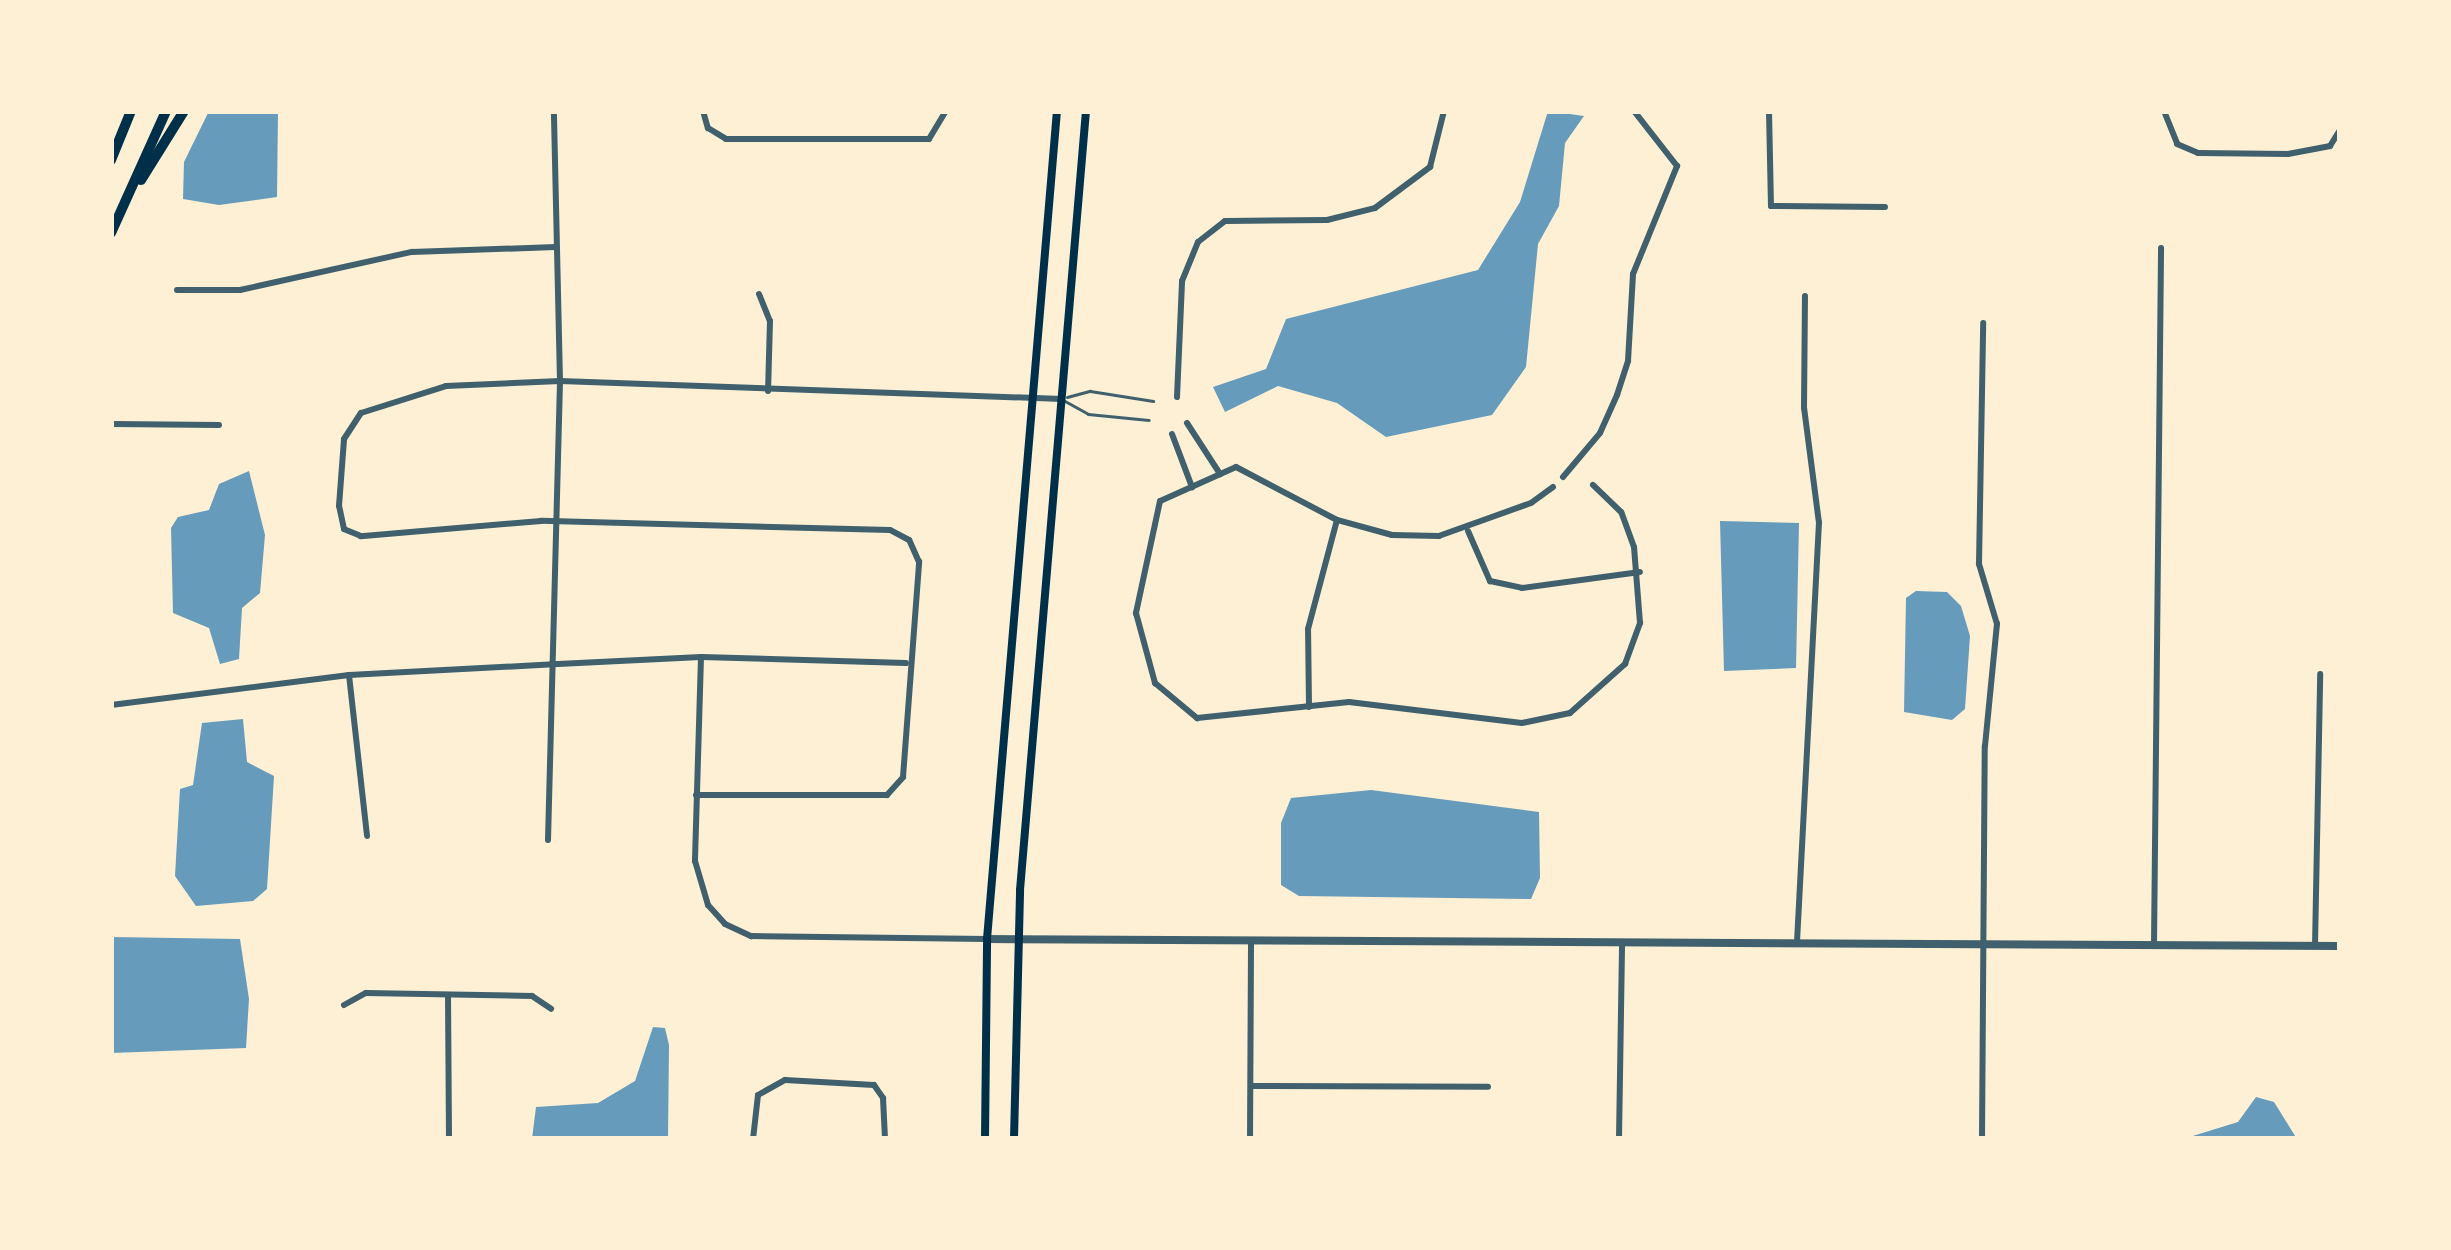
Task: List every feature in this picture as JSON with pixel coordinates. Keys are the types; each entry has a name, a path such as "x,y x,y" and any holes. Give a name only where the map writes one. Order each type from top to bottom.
{"highway":[{"path":"111,160 131,111"},
{"path":"135,187 166,111"},
{"path":"111,233 184,111"}],"main road":[{"path":"985,1139 988,938 1058,111"},
{"path":"1014,1139 1017,939 1086,111"}],"street":[{"path":"548,840 558,664 560,381 554,111"},
{"path":"703,111 708,128 727,139 928,139 946,111"},
{"path":"1177,397 1182,281 1198,242 1225,221 1327,220 1375,208 1430,167 1444,111"},
{"path":"1563,477 1600,434 1617,395 1628,361 1633,274 1677,166 1634,111"},
{"path":"1769,111 1771,206 1885,207"},
{"path":"2164,111 2177,144 2198,153 2288,154 2330,146 2340,130"},
{"path":"177,290 240,290 412,252 556,247"},
{"path":"2154,945 2161,248"},
{"path":"759,294 770,321 768,391"},
{"path":"1797,942 1799,795 1814,703 1820,523 1804,408 1805,296"},
{"path":"1982,1139 1985,746 1997,624 1979,564 1984,323"},
{"path":"696,795 887,795 903,777 906,663 919,562 909,539 890,530 559,528 541,521 361,536 344,529 339,506 344,439 362,413 446,386 560,381 1062,399"},
{"path":"111,424 219,425"},
{"path":"1187,424 1220,474"},
{"path":"1172,434 1192,487"},
{"path":"1553,487 1468,531 1391,535 1337,520 1236,467 1160,501 1136,613 1155,683 1197,718 1309,707 1409,706 1522,723 1570,713 1625,664 1640,623 1640,572 1621,512 1593,485"},
{"path":"1309,707 1308,629 1337,520"},
{"path":"1468,531 1490,581 1522,588 1640,572"},
{"path":"111,705 349,675 700,657 906,663"},
{"path":"700,657 695,861 708,905 724,924 751,936 2340,946"},
{"path":"2315,946 2320,674"},
{"path":"349,675 367,836"},
{"path":"1250,1139 1251,940"},
{"path":"1619,1139 1622,942"},
{"path":"344,1005 366,993 532,996 551,1009"},
{"path":"448,995 449,1139"},
{"path":"753,1139 758,1094 784,1080 874,1085 883,1098 885,1139"},
{"path":"1251,1086 1488,1087"}],"lane":[{"path":"1062,399 1090,391 1154,401"},
{"path":"1062,399 1088,414 1149,420"}],"water":[{"path":"209,111 278,111 277,197 219,205 183,199 184,162"},
{"path":"1548,111 1584,116 1565,143 1559,206 1538,244 1526,367 1492,415 1386,437 1337,403 1278,386 1225,412 1213,387 1266,369 1286,319 1478,270 1520,202"},
{"path":"249,471 265,535 260,593 242,608 239,659 220,664 209,628 173,613 171,528 178,517 209,510 219,484"},
{"path":"1720,521 1799,523 1796,668 1724,671"},
{"path":"1916,591 1947,592 1961,606 1970,636 1965,709 1952,720 1904,712 1906,598"},
{"path":"243,719 247,762 274,776 267,889 253,901 196,906 175,876 180,789 193,785 202,723"},
{"path":"1371,790 1539,812 1540,878 1531,899 1299,896 1281,885 1281,823 1291,798"},
{"path":"111,937 240,939 249,999 246,1048 111,1053"},
{"path":"653,1027 665,1028 669,1045 668,1139 532,1139 536,1107 598,1103 635,1081"},
{"path":"2256,1097 2274,1102 2297,1139 2183,1139 2238,1122"}]}
